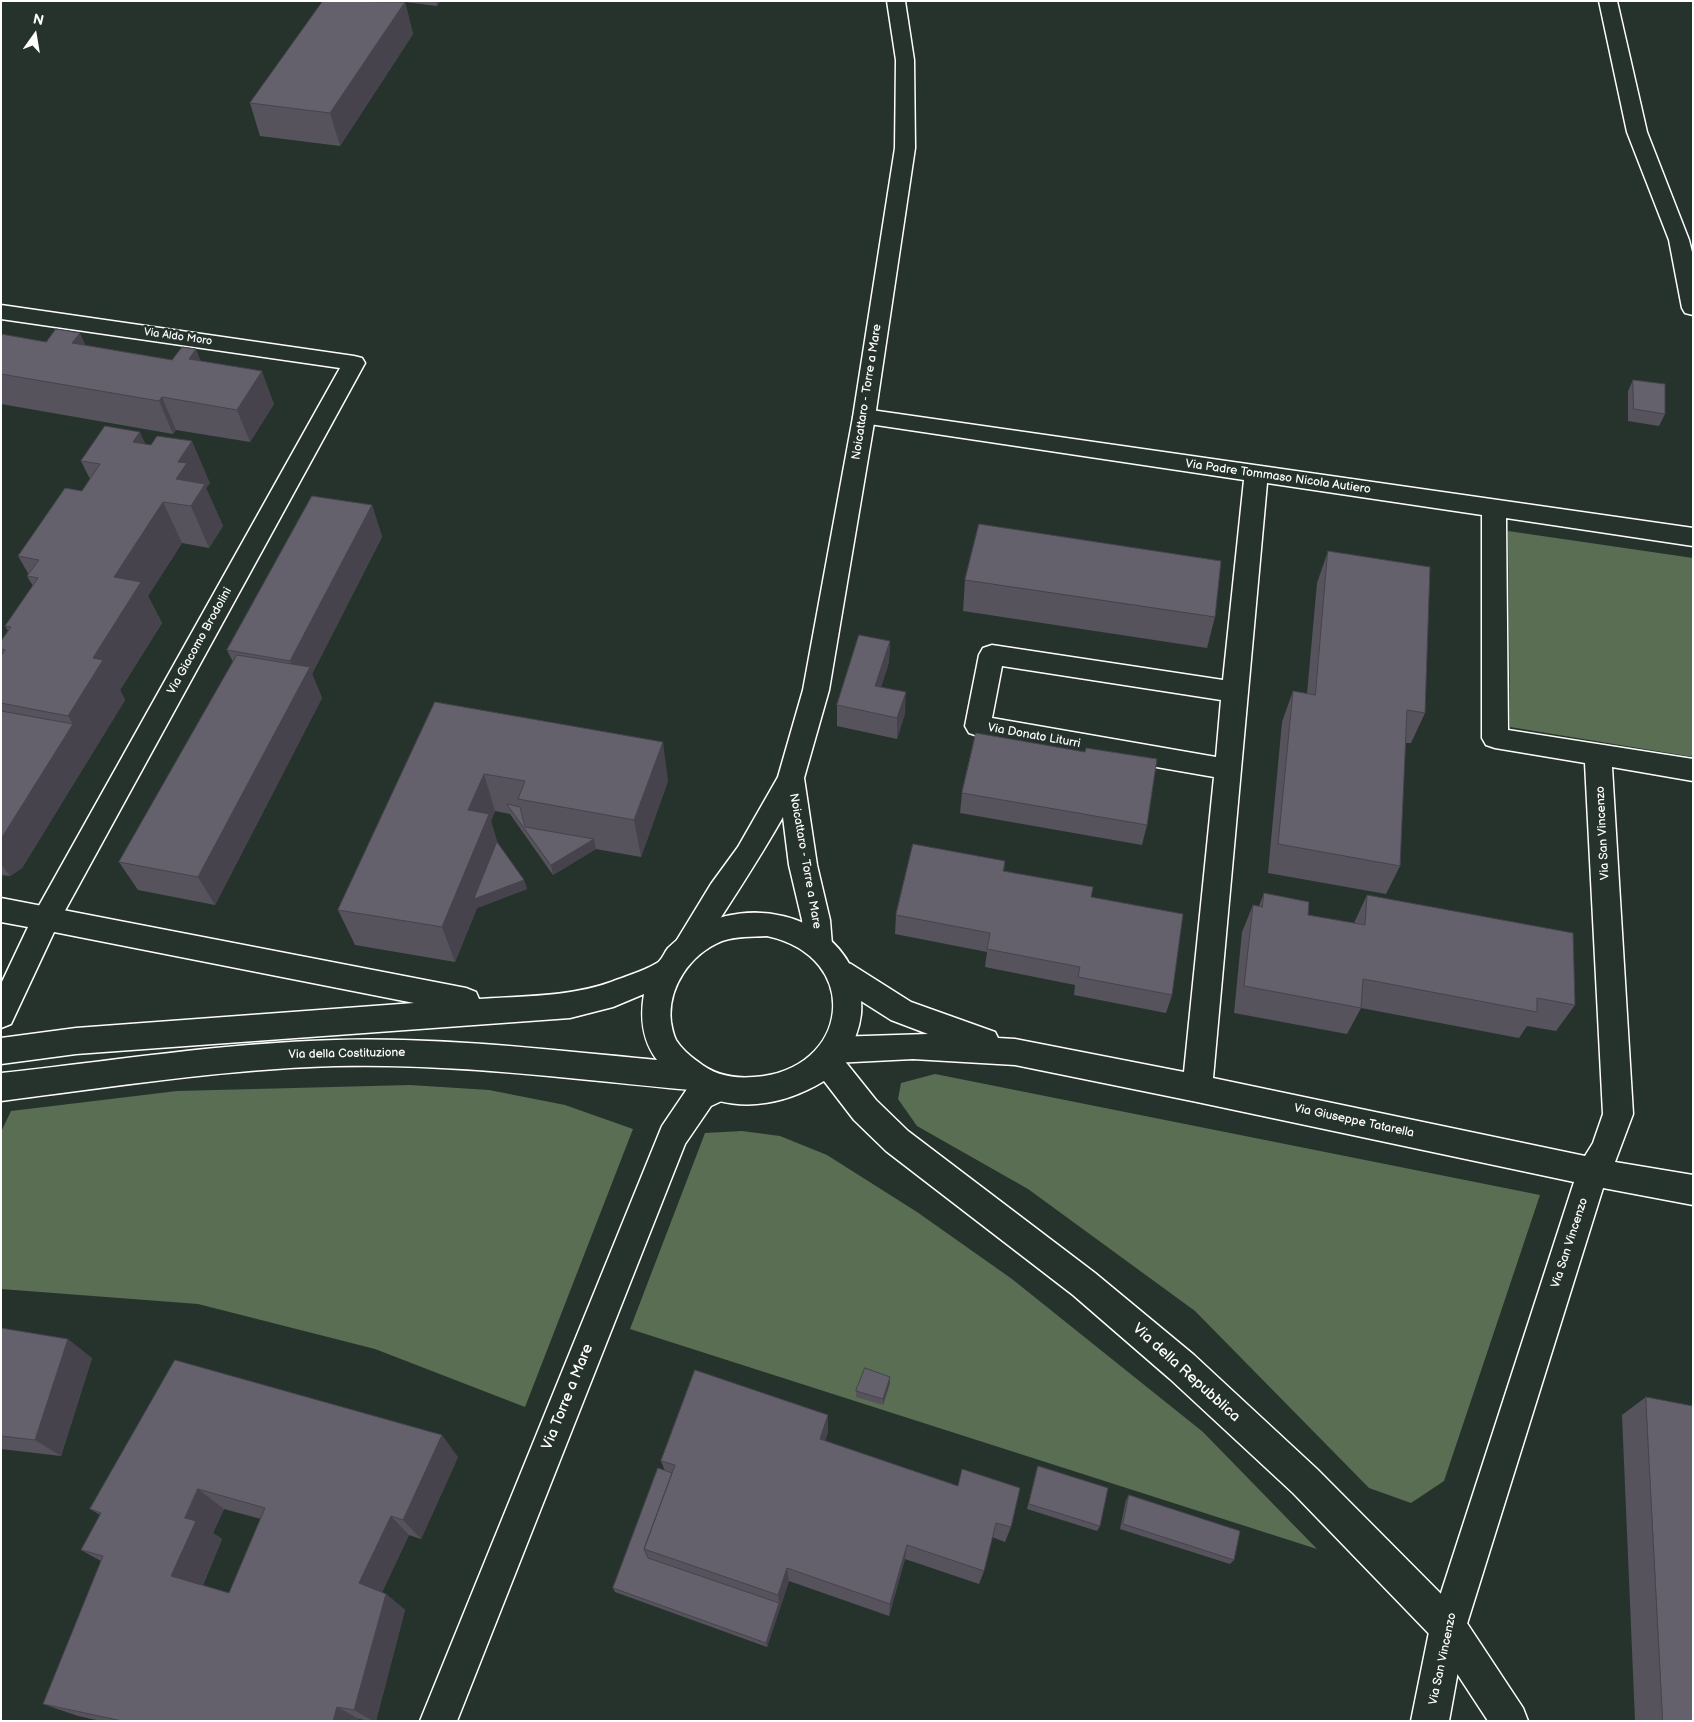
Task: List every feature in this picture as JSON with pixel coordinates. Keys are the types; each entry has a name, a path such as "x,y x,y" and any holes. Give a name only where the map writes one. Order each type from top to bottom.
{"street":[{"name":"Noicattaro - Torre a Mare","path":"686,948 721,892 748,855 791,778 816,690 864,417 905,148 905,60 896,1"},
{"path":"1608,1 1620,48 1637,132 1679,240 1693,308"},
{"name":"Via Aldo Moro","path":"1,312 354,363"},
{"name":"Via Giacomo Brodolini","path":"2,1009 46,919 354,363"},
{"name":"Via Padre Tommaso Nicola Autiero","path":"864,417 1693,537"},
{"path":"1197,1088 1256,474"},
{"path":"1494,508 1495,738 1693,770"},
{"name":"Via Donato Liturri","path":"1227,769 978,726 992,655 1235,692"},
{"name":"Via San Vincenzo","path":"1430,1721 1448,1627 1593,1172 1606,1149 1618,1114 1598,754"},
{"name":"Noicattaro - Torre a Mare","path":"791,778 803,865 816,920 818,945"},
{"path":"1,910 451,999 512,1008"},
{"path":"705,1082 674,1061 661,1040 656,1017 657,994 666,972 686,948 711,933 738,925 767,924 794,931 818,945 831,958 841,973 848,998 846,1025 830,1055"},
{"path":"1,1051 76,1041 570,1004 613,994 666,972"},
{"name":"Via Giuseppe Tatarella","path":"841,973 901,1011 1015,1052"},
{"name":"Via Giuseppe Tatarella","path":"830,1055 912,1046 1015,1052 1197,1088 1593,1172 1693,1190"},
{"name":"Via della Costituzione","path":"1,1087 266,1056 338,1053 456,1054 705,1082 741,1092 764,1092 788,1086 809,1075 830,1055"},
{"name":"Via della Repubblica","path":"830,1055 865,1110 897,1141 1084,1284 1182,1367 1306,1482 1448,1627 1510,1721"},
{"name":"Via Torre a Mare","path":"438,1721 673,1136 700,1096 705,1082"}],"green space":[{"path":"1508,531 1693,558 1693,757 1510,727"},
{"path":"935,1074 1540,1195 1444,1481 1411,1503 1369,1488 1195,1311 1028,1189 917,1126 898,1099 901,1083"},
{"path":"410,1085 489,1090 565,1105 633,1129 525,1407 375,1349 198,1304 1,1289 1,1132 11,1111 177,1091"},
{"path":"742,1131 780,1136 827,1155 917,1212 1012,1279 1203,1432 1317,1549 630,1329 705,1133"}],"building":[{"path":"323,1 405,2 330,113 250,103"},
{"path":"56,329 80,333 72,343 172,360 182,347 196,349 189,359 262,371 237,410 162,397 159,401 1,374 1,334 46,342"},
{"path":"1633,380 1665,384 1665,414 1634,409"},
{"path":"105,426 140,432 133,442 151,445 157,436 192,441 178,462 187,463 176,479 205,484 191,506 163,502 114,577 141,582 93,658 103,660 68,716 1,703 1,656 5,650 1,649 1,641 11,627 5,626 38,578 27,576 39,560 18,556 65,488 82,491 100,464 81,461"},
{"path":"312,496 372,505 290,661 227,650"},
{"path":"979,524 1221,561 1215,617 965,580"},
{"path":"1328,551 1430,567 1425,713 1407,710 1400,866 1278,844 1293,691 1315,695"},
{"path":"859,635 890,641 875,686 906,692 897,718 837,705"},
{"path":"237,655 310,667 198,877 119,862"},
{"path":"435,702 663,742 634,820 518,799 525,781 484,774 468,810 489,814 442,927 338,910"},
{"path":"1,711 73,724 1,839"},
{"path":"976,733 1085,752 1086,748 1157,759 1147,825 962,793"},
{"path":"507,804 520,807 525,827 594,839 551,865"},
{"path":"497,842 524,880 474,899"},
{"path":"913,844 1005,861 1003,871 1093,887 1091,897 1183,914 1172,995 1078,977 1080,967 987,949 990,933 896,915"},
{"path":"1264,893 1309,902 1308,915 1365,925 1367,895 1573,933 1575,1005 1537,998 1537,1012 1363,979 1361,1008 1244,986 1253,905 1262,907"},
{"path":"1,1328 68,1339 35,1440 1,1436"},
{"path":"175,1360 442,1435 403,1520 391,1516 359,1583 386,1594 354,1710 337,1707 333,1721 122,1721 43,1704 103,1556 81,1550 101,1513 90,1509","holes":["198,1489 265,1508 229,1593 171,1576 196,1521 185,1518"]},
{"path":"865,1368 890,1377 883,1399 856,1391"},
{"path":"695,1370 828,1415 820,1439 958,1486 962,1469 1020,1488 1011,1527 996,1523 984,1571 907,1545 890,1604 787,1568 778,1595 644,1549 675,1465 661,1461"},
{"path":"1646,1397 1693,1406 1693,1721 1663,1721"},
{"path":"1038,1466 1108,1488 1100,1526 1029,1504"},
{"path":"658,1468 672,1473 644,1549 648,1558 779,1603 766,1643 613,1588"},
{"path":"1129,1495 1240,1531 1234,1560 1123,1524"}]}
